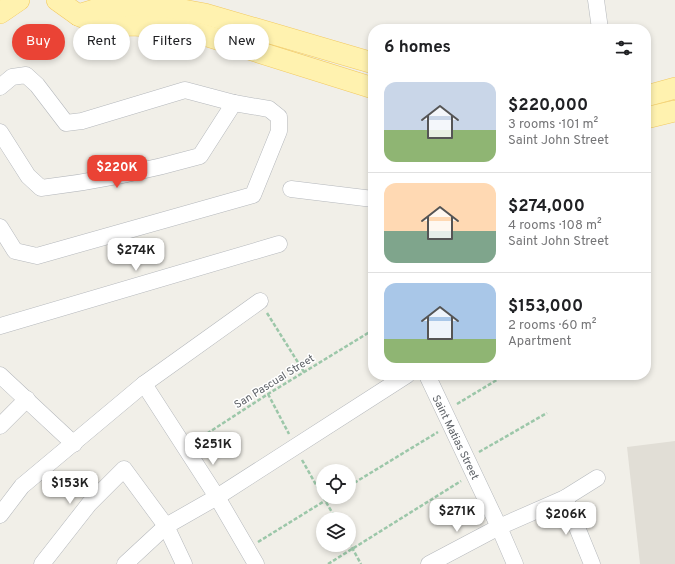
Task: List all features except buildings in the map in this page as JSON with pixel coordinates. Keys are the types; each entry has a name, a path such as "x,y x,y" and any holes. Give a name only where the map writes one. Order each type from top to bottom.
{"main road":[{"path":"0,13 19,0"},
{"path":"57,0 78,15 104,26 132,25 165,27 201,34 368,86"},
{"path":"78,15 104,7 133,5 205,7 311,44 368,61"},
{"path":"304,66 311,44"},
{"path":"651,95 675,88"},
{"path":"651,117 675,111"}],"street":[{"path":"596,0 599,24"},
{"path":"0,87 12,78 26,75 37,85 66,123 82,121 185,90 234,103 269,109 279,117 280,130 253,195 37,256 16,251 0,226"},
{"path":"0,132 28,176 41,188 61,186 179,162 200,156 234,103"},
{"path":"291,189 368,198"},
{"path":"0,326 279,244"},
{"path":"0,515 22,486 144,384 260,301"},
{"path":"0,376 27,399 74,444"},
{"path":"125,564 166,526 216,497 399,380"},
{"name":"Saint Matias Street","path":"429,380 515,564"},
{"path":"144,384 216,497 256,564"},
{"path":"0,426 27,399"},
{"path":"42,564 89,504 124,468 166,526 184,564"},
{"path":"429,564 448,559 499,527 565,498 597,478"},
{"path":"565,498 592,564"}],"path":[{"path":"260,301 304,372"},
{"name":"San Pascual Street","path":"184,448 368,333"},
{"path":"356,481 447,418 498,380"},
{"path":"467,460 547,413"},
{"path":"356,547 474,474"},
{"path":"247,548 320,504"},
{"path":"328,564 348,552"},
{"path":"355,552 362,564"}],"shaded area":[{"path":"675,441 675,564 640,564 627,447"}]}
